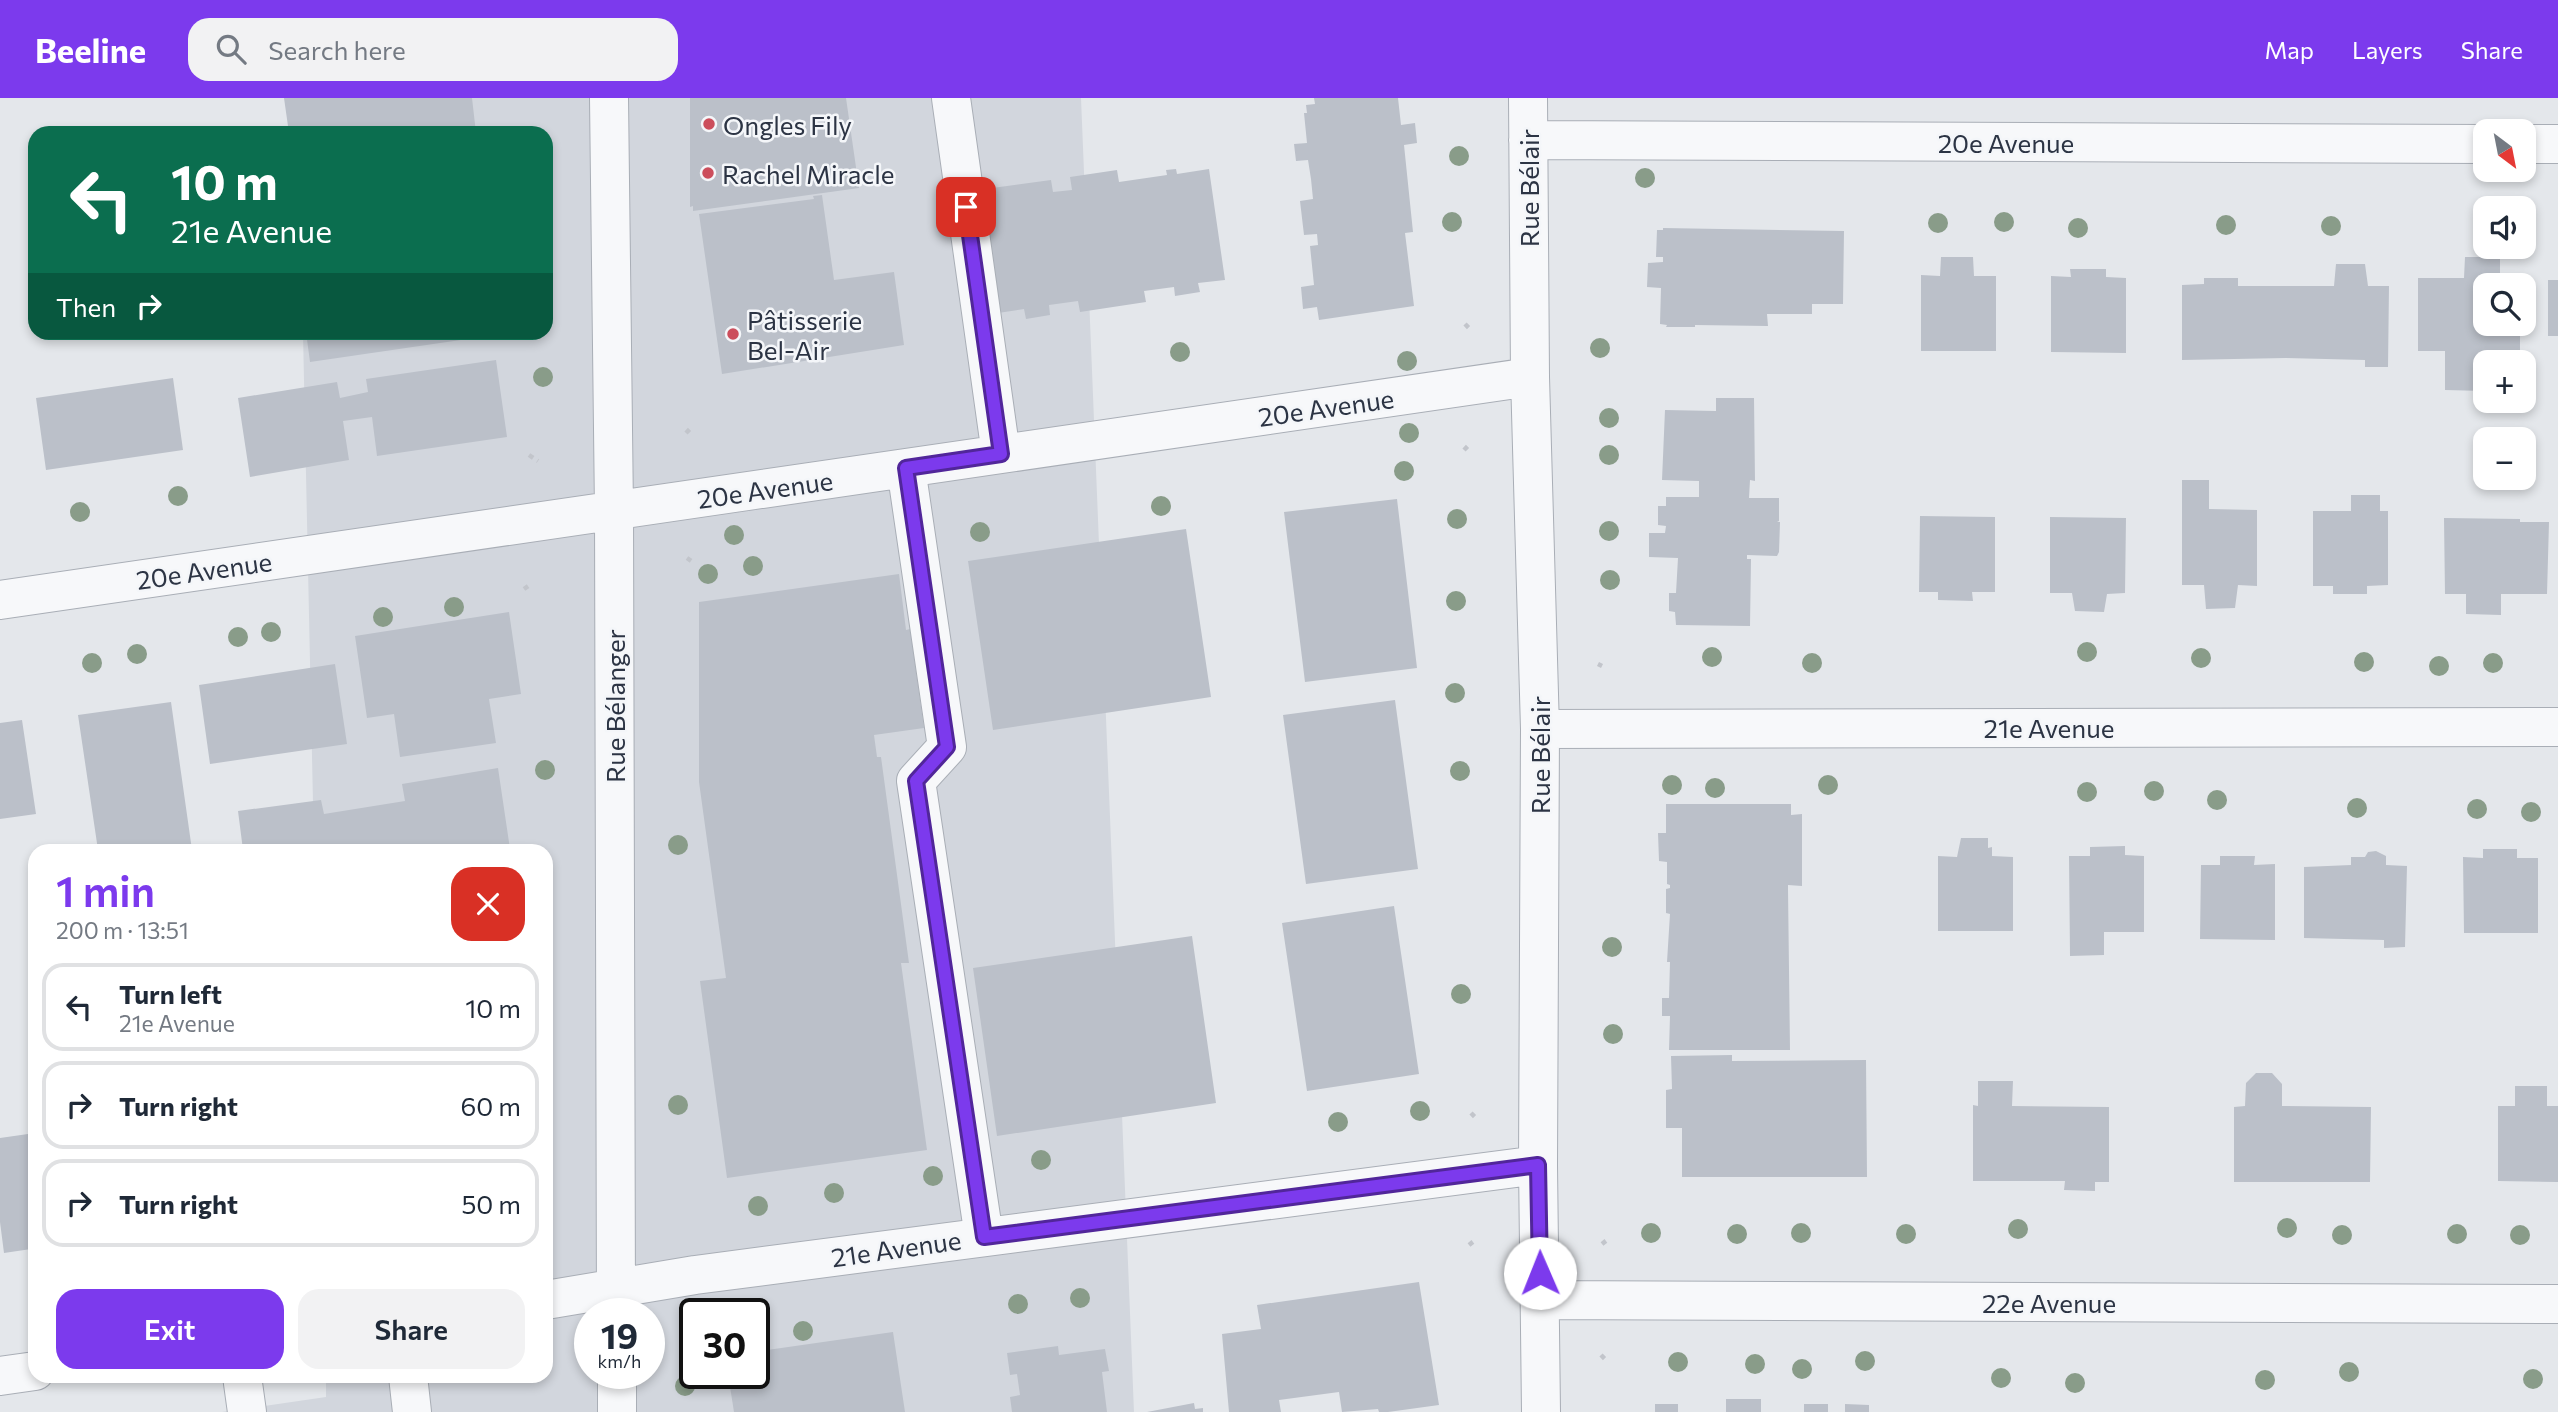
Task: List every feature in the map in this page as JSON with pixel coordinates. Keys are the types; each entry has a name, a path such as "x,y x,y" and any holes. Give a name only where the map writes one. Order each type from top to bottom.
{"street":[{"name":"Rue Bélanger","path":"609,98 614,510 616,1298"},
{"path":"951,98 1001,454"},
{"name":"Rue Bélair","path":"1528,98 1530,377 1539,729 1538,1165 1541,1412"},
{"name":"20e Avenue","path":"1528,141 2473,144"},
{"path":"2536,144 2558,144"},
{"name":"20e Avenue","path":"0,600 1530,377"},
{"path":"906,468 947,747 916,781 984,1237"},
{"name":"21e Avenue","path":"1539,729 2558,727"},
{"name":"21e Avenue","path":"625,1298 695,1275 1538,1165"},
{"name":"21e Avenue","path":"553,1300 574,1300"},
{"name":"22e Avenue","path":"1541,1300 2558,1304"},
{"path":"0,1376 28,1372"},
{"path":"243,1383 247,1412"},
{"path":"409,1383 412,1412"},
{"path":"617,1389 617,1412"}],"path":[{"path":"686,433 692,427"},
{"path":"1464,450 1469,445"},
{"path":"529,455 538,461"},
{"path":"687,558 694,563"},
{"path":"524,590 531,584"},
{"path":"1602,1244 1607,1240"},
{"path":"1469,1245 1475,1241"}],"shaded area":[{"path":"297,98 1081,98 1134,1412 222,1412 326,1397 326,1383 553,1383 553,844 314,844 303,340 553,340 553,126 298,126"}],"building":[{"path":"284,98 472,98 475,126 288,126"},
{"path":"690,98 846,98 859,188 693,211 693,206 690,207"},
{"path":"1314,98 1398,98 1401,125 1415,123 1417,143 1404,145 1413,232 1405,233 1414,306 1319,320 1317,307 1303,309 1301,287 1314,285 1310,246 1318,245 1317,234 1304,235 1300,201 1313,199 1311,179 1308,160 1296,161 1294,144 1307,143 1304,113 1307,113 1306,105 1315,104"},
{"path":"1176,169 1177,174 1209,169 1225,280 1198,283 1200,292 1175,296 1174,287 1144,291 1146,302 1080,312 1078,301 1049,305 1050,315 1026,319 1024,309 998,313 982,203 987,202 985,189 1051,180 1053,192 1072,190 1070,177 1117,170 1119,182 1167,175 1166,170"},
{"path":"822,195 834,280 894,272 904,345 722,374 699,214 814,199 813,196"},
{"path":"1657,230 1844,231 1843,304 1812,304 1812,314 1767,314 1768,326 1666,327 1667,325 1660,324 1661,288 1647,287 1648,263 1663,262 1663,257 1656,257"},
{"path":"1941,257 1973,257 1974,276 1996,276 1996,351 1921,351 1921,275 1940,276"},
{"path":"2465,257 2500,259 2500,273 2473,273 2473,336 2520,336 2520,350 2473,350 2473,391 2445,390 2445,351 2418,351 2418,278 2464,278"},
{"path":"2336,264 2365,264 2368,286 2389,286 2388,367 2365,367 2365,360 2182,360 2182,285 2204,284 2204,278 2238,278 2238,286 2334,286"},
{"path":"2070,269 2106,269 2106,277 2126,278 2126,353 2051,352 2051,276 2071,277"},
{"path":"2548,280 2558,280 2558,336 2548,336"},
{"path":"307,340 461,340 310,362"},
{"path":"496,360 507,437 377,456 372,417 343,421 349,460 250,477 238,398 337,382 340,398 368,392 366,379"},
{"path":"173,378 183,450 46,470 36,398"},
{"path":"1716,398 1754,398 1755,481 1750,480 1749,498 1779,498 1777,556 1747,555 1747,559 1751,559 1750,626 1676,625 1675,612 1669,611 1669,593 1676,593 1678,558 1649,557 1649,533 1665,533 1666,526 1658,525 1658,506 1666,506 1666,497 1699,497 1699,481 1662,480 1665,410 1716,411"},
{"path":"2182,480 2209,480 2209,509 2257,510 2257,586 2238,585 2235,608 2206,609 2204,585 2182,585"},
{"path":"2351,495 2380,495 2380,511 2388,511 2388,585 2367,586 2367,594 2333,594 2333,586 2313,586 2313,511 2351,511"},
{"path":"1397,499 1417,668 1305,682 1284,512"},
{"path":"1920,516 1995,517 1995,592 1972,592 1973,601 1938,600 1938,592 1919,592"},
{"path":"2050,517 2126,518 2125,593 2107,594 2104,612 2075,611 2072,593 2050,593"},
{"path":"2444,518 2549,522 2547,594 2501,594 2501,615 2466,614 2466,594 2445,594"},
{"path":"1186,529 1211,697 993,730 968,561"},
{"path":"899,574 924,728 874,735 877,757 881,757 909,963 901,963 927,1150 727,1178 700,981 726,978 699,782 699,602"},
{"path":"509,612 521,694 489,699 496,743 400,757 394,714 367,718 355,636"},
{"path":"335,664 347,744 210,764 199,685"},
{"path":"1395,700 1418,869 1306,884 1283,715"},
{"path":"171,702 191,844 97,844 78,715"},
{"path":"22,720 36,814 0,819 0,723"},
{"path":"498,768 509,844 242,844 238,811 321,800 324,814 405,801 402,784"},
{"path":"1666,804 1791,804 1791,815 1802,814 1802,886 1788,885 1790,1050 1669,1050 1670,1016 1662,1016 1662,998 1669,998 1670,962 1667,962 1670,914 1666,913 1666,889 1670,888 1670,885 1667,884 1667,862 1659,861 1658,833 1666,833"},
{"path":"1961,838 1988,838 1988,848 1992,847 1992,856 2013,857 2013,931 1938,931 1938,856 1957,857"},
{"path":"2125,846 2125,855 2144,856 2144,932 2104,932 2104,955 2070,956 2069,856 2090,856 2090,847"},
{"path":"2483,849 2517,849 2517,858 2538,858 2538,933 2464,933 2463,857 2483,858"},
{"path":"2376,851 2386,856 2386,865 2407,866 2405,947 2384,948 2384,940 2304,938 2304,867 2351,865 2351,857 2365,857 2368,852"},
{"path":"2220,856 2255,856 2254,865 2275,864 2275,940 2200,939 2201,865 2220,865"},
{"path":"1394,906 1419,1074 1307,1091 1282,923"},
{"path":"1192,936 1216,1103 997,1136 973,968"},
{"path":"1732,1055 1732,1061 1866,1060 1867,1177 1682,1177 1682,1128 1666,1128 1666,1090 1672,1089 1671,1056"},
{"path":"2256,1073 2272,1073 2282,1084 2282,1106 2371,1107 2370,1182 2234,1182 2234,1107 2245,1106 2246,1083"},
{"path":"1978,1081 2013,1081 2012,1106 2109,1107 2109,1182 2095,1182 2095,1191 2064,1190 2065,1181 1973,1181 1973,1105 1978,1106"},
{"path":"2515,1086 2547,1086 2547,1106 2558,1106 2558,1182 2498,1181 2498,1106 2515,1106"},
{"path":"28,1134 28,1249 4,1253 0,1222 0,1138"},
{"path":"1419,1282 1439,1405 1388,1412 1379,1412 1378,1409 1342,1412 1339,1392 1279,1400 1281,1412 1229,1412 1222,1334 1261,1329 1257,1305"},
{"path":"893,1332 905,1412 734,1412 730,1389 770,1389 770,1350"},
{"path":"1058,1346 1059,1355 1105,1349 1109,1371 1102,1372 1107,1412 1012,1412 1010,1397 1020,1395 1017,1374 1010,1375 1007,1353"},
{"path":"1726,1399 1761,1399 1761,1412 1726,1412"},
{"path":"1194,1403 1195,1409 1203,1408 1203,1412 1147,1412"},
{"path":"1655,1404 1678,1404 1678,1412 1655,1412"},
{"path":"1804,1404 1828,1404 1828,1412 1804,1412"},
{"path":"1845,1404 1869,1405 1869,1412 1845,1412"}],"place":[{"name":"Ongles Fily","path":"709,124"},
{"name":"Rachel Miracle","path":"708,173"},
{"name":"Pâtisserie Bel-Air","path":"733,334"}],"route":[{"path":"966,207 1001,454 906,468 947,747 916,781 984,1237 1538,1165 1540,1273"}]}
